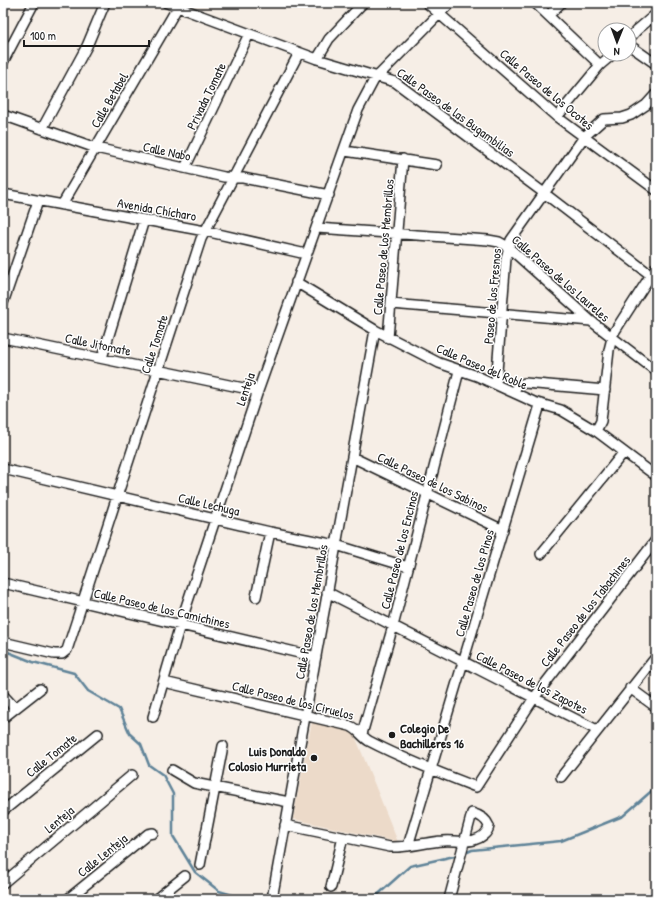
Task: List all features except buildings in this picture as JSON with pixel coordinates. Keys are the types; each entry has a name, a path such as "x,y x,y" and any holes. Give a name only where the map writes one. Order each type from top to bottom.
{"street":[{"path":"3,62 34,3"},
{"path":"42,129 86,46 105,3"},
{"name":"Calle Paseo de las Bugambilias","path":"167,3 179,5 299,53 395,82 544,192 653,278"},
{"path":"317,59 329,39 363,3"},
{"name":"Calle Paseo de los Ocotes","path":"427,3 557,117 653,187"},
{"name":"Lenteja","path":"153,717 180,625 258,391 306,254 364,98 379,76 450,3"},
{"path":"535,3 600,65"},
{"path":"549,15 561,3"},
{"name":"Calle Betabel","path":"62,205 179,5"},
{"path":"637,32 656,14"},
{"name":"Privada Tomate","path":"185,168 249,34"},
{"path":"637,51 656,64"},
{"name":"Calle Tomate","path":"3,642 44,652 62,654 67,650 205,231 299,53"},
{"path":"557,117 604,62"},
{"name":"Paseo de los Fresnos","path":"496,384 508,248 511,240 584,137 604,119 622,118 631,115 646,105 656,94"},
{"name":"Calle Nabo","path":"3,116 96,148 233,178 329,195"},
{"path":"344,151 388,159 403,159 437,165"},
{"name":"Calle Paseo de los Membrillos","path":"388,338 403,159"},
{"path":"653,187 656,177"},
{"name":"Avenida Chícharo","path":"3,194 205,231 306,254"},
{"path":"3,304 38,201"},
{"path":"102,358 144,220"},
{"name":"Calle Paseo de los Laureles","path":"316,228 499,242 508,248 591,321 656,371"},
{"path":"596,431 601,421 612,338 615,329 653,278 656,267"},
{"name":"Calle Paseo del Roble","path":"296,282 388,338 459,371 496,384 540,405 561,410 596,431 656,476"},
{"path":"392,304 591,321"},
{"name":"Calle Paseo de los Membrillos","path":"273,895 375,330"},
{"name":"Calle Jitomate","path":"3,338 258,391"},
{"name":"Calle Paseo de los Encinos","path":"362,734 393,626 459,371"},
{"path":"513,392 518,385 525,383 605,390"},
{"name":"Calle Paseo de los Pinos","path":"408,846 540,405"},
{"path":"541,554 624,452"},
{"name":"Calle Paseo de los Sabinos","path":"352,457 503,530"},
{"name":"Calle Lechuga","path":"3,469 270,532 336,545 408,567"},
{"path":"256,597 270,532"},
{"name":"Calle Paseo de los Tabachines","path":"476,787 534,698 656,540"},
{"name":"Calle Paseo de los Camichines","path":"3,583 316,657"},
{"name":"Calle Paseo de los Zapotes","path":"327,592 597,730"},
{"path":"561,777 656,657"},
{"name":"Calle Paseo de los Ciruelos","path":"164,682 350,726 368,740 432,770 476,787"},
{"path":"630,688 656,707"},
{"path":"3,718 40,689"},
{"path":"3,695 15,708"},
{"name":"Calle Tomate","path":"3,811 98,734"},
{"path":"200,865 223,746"},
{"path":"172,770 189,781 215,788 289,802"},
{"name":"Lenteja","path":"3,883 132,774"},
{"path":"285,824 390,847 442,841 465,841 449,899"},
{"name":"Calle Lenteja","path":"68,899 148,834 153,833"},
{"path":"331,887 343,837"},
{"path":"156,899 185,876"}],"shaded area":[{"path":"312,721 353,731 398,842 293,819"}],"waterway":[{"path":"3,650 33,662 74,673 88,691 119,709 130,734 141,744 149,765 163,775 173,794 173,836 195,872 219,891 246,899"},
{"path":"463,854 472,850 561,841 623,816 656,787"},
{"path":"373,899 410,866 459,855"}],"place":[{"name":"Colegio De Bachilleres 16","path":"392,735"},
{"name":"Luis Donaldo Colosio Murrieta","path":"314,758"}]}
